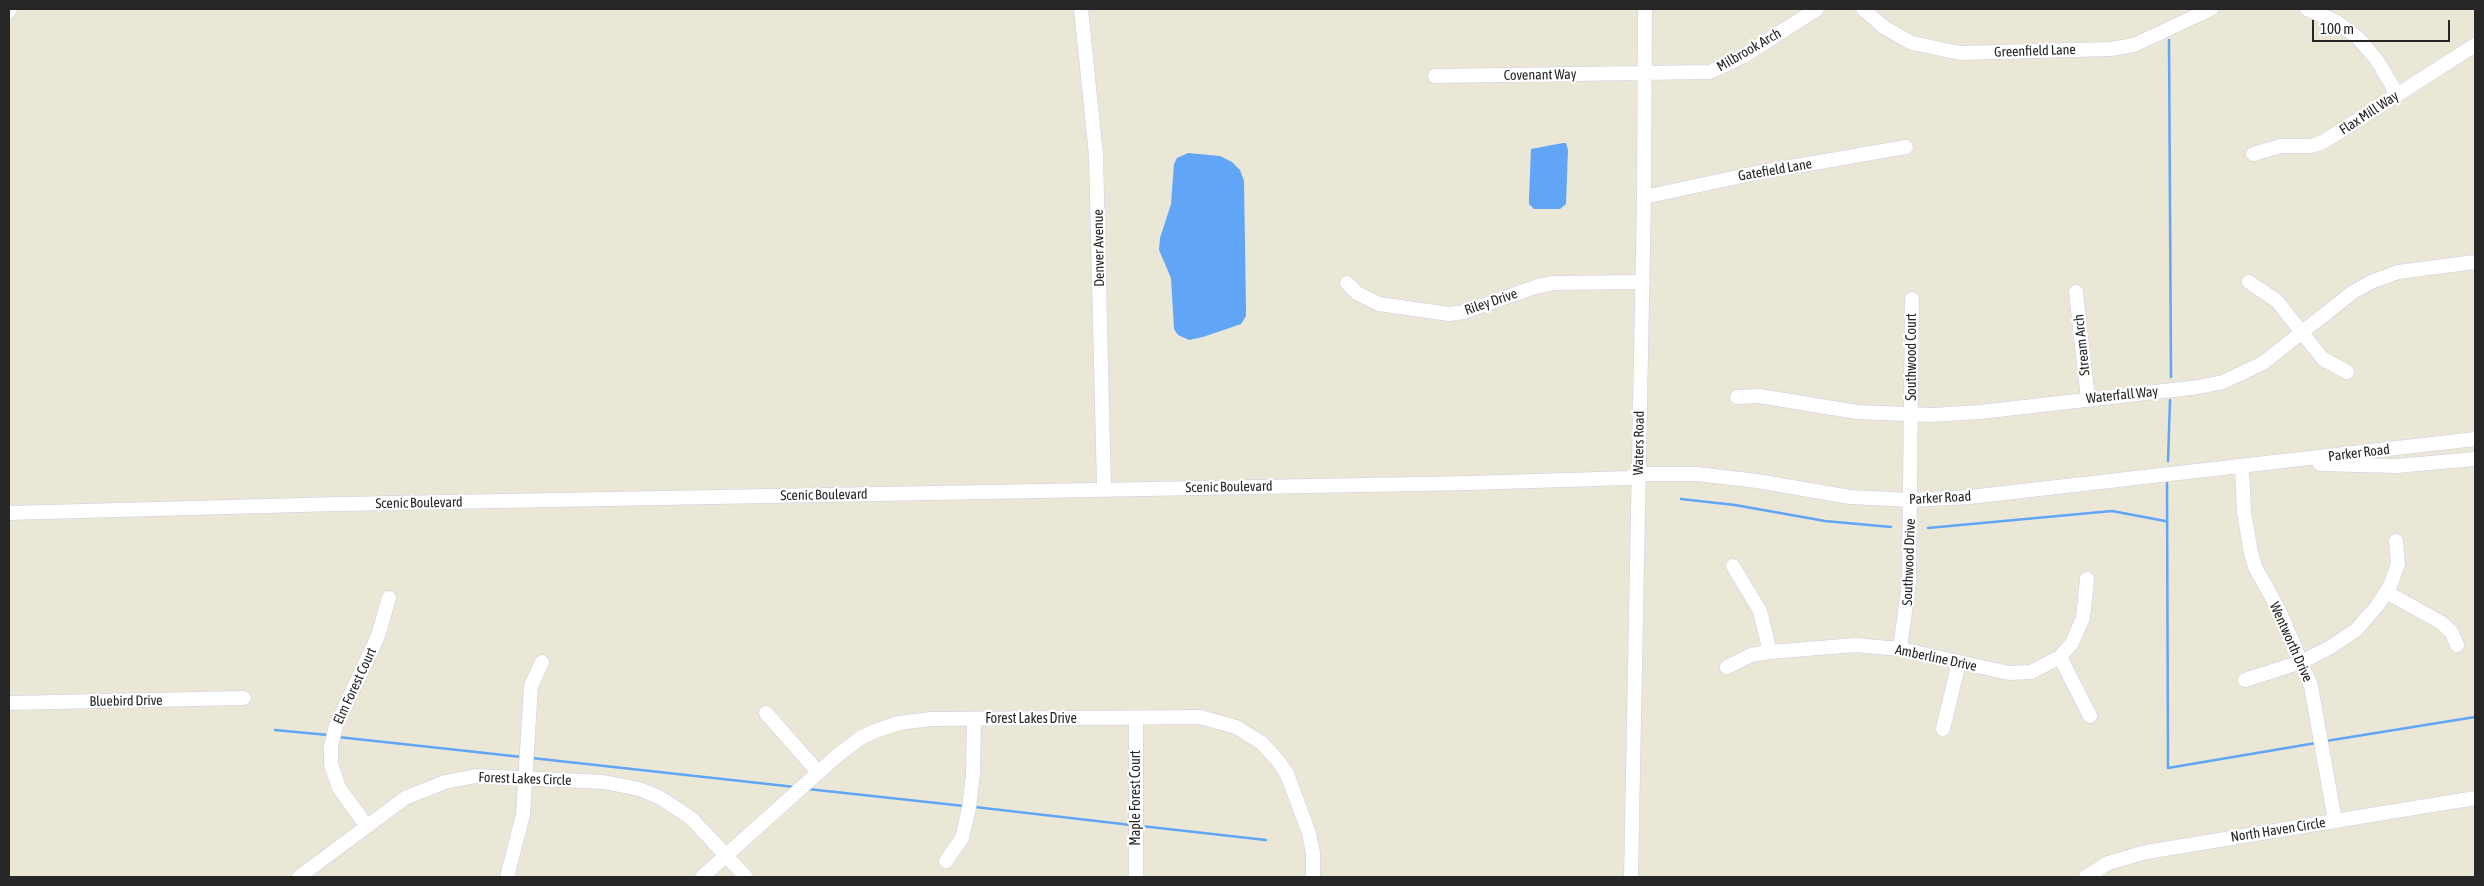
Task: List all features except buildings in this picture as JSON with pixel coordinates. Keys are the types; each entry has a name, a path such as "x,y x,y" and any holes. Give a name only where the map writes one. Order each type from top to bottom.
{"street":[{"name":"Denver Avenue","path":"1082,9 1096,155 1104,489"},
{"name":"Waters Road","path":"1630,877 1644,197 1645,9"},
{"name":"Milbrook Arch","path":"1645,73 1698,74 1720,69 1817,9"},
{"name":"Greenfield Lane","path":"1863,9 1885,28 1912,43 1960,54 2119,48 2134,45 2211,9"},
{"path":"2307,9 2337,22 2358,38 2377,60 2397,94"},
{"name":"Flax Mill Way","path":"2253,154 2281,146 2311,146 2323,142 2475,46"},
{"name":"Covenant Way","path":"1435,76 1645,73"},
{"name":"Gatefield Lane","path":"1644,197 1756,173 1906,147"},
{"name":"Waterfall Way","path":"1737,397 1758,396 1857,412 1912,415 1980,412 2199,387 2223,382 2262,363 2358,289 2371,282 2398,272 2475,262"},
{"name":"Riley Drive","path":"1347,283 1357,293 1379,304 1449,314 1464,312 1538,286 1554,283 1642,282"},
{"path":"2249,282 2277,301 2323,359 2347,372"},
{"name":"Stream Arch","path":"2076,292 2088,399"},
{"name":"Southwood Court","path":"1912,299 1912,415"},
{"name":"Southwood Drive","path":"1900,649 1910,582 1912,415"},
{"name":"Parker Road","path":"1638,474 1726,476 1850,497 1911,500 1970,497 2475,438"},
{"name":"Parker Road","path":"2242,466 2322,464 2396,466 2475,459"},
{"name":"Wentworth Drive","path":"2242,466 2244,512 2255,567 2280,612 2313,696 2335,821"},
{"name":"Scenic Boulevard","path":"9,513 338,504 1471,483 1629,478 1638,474"},
{"path":"2245,680 2301,662 2329,648 2356,630 2372,613 2386,592 2398,564 2396,541"},
{"path":"1734,566 1760,611 1770,652"},
{"name":"Amberline Drive","path":"1727,667 1751,655 1855,645 1900,649 2009,673 2031,672 2060,657 2072,643 2083,618 2088,579"},
{"path":"2386,592 2442,623 2452,633 2457,645"},
{"name":"Elm Forest Court","path":"366,825 339,788 331,764 331,746 336,726 378,636 389,598"},
{"path":"2060,657 2090,716"},
{"path":"507,877 522,815 530,694 533,680 542,662"},
{"path":"1944,729 1960,662"},
{"name":"Bluebird Drive","path":"9,703 244,698"},
{"path":"766,713 818,772"},
{"name":"Maple Forest Court","path":"1136,718 1136,877"},
{"name":"Forest Lakes Drive","path":"702,877 818,772 862,737 878,730 917,720 1200,718 1236,727 1262,743 1287,774 1303,814 1313,853 1313,877"},
{"path":"946,861 962,838 968,816 973,774 974,719"},
{"name":"Forest Lakes Circle","path":"299,877 366,825 405,798 446,782 476,776 617,783 652,794 692,818 746,877"},
{"name":"North Haven Circle","path":"2086,877 2108,863 2146,852 2475,798"}],"water":[{"path":"1566,143 1568,150 1566,204 1560,209 1534,209 1529,204 1531,149"},
{"path":"1188,153 1220,156 1232,162 1240,170 1244,181 1246,310 1246,316 1241,324 1189,340 1178,335 1174,329 1171,278 1159,250 1160,238 1171,204 1174,164 1177,158"}],"waterway":[{"path":"2169,40 2171,377"},
{"path":"2168,461 2170,400"},
{"path":"2167,483 2168,768 2316,743"},
{"path":"1681,499 1735,505 1825,521 1891,527"},
{"path":"1928,528 2112,511 2165,521"},
{"path":"2326,741 2475,717"},
{"path":"275,730 328,735"},
{"path":"338,737 522,757"},
{"path":"532,758 795,787"},
{"path":"808,789 964,806"},
{"path":"975,807 1131,825"},
{"path":"1141,826 1266,840"}]}
